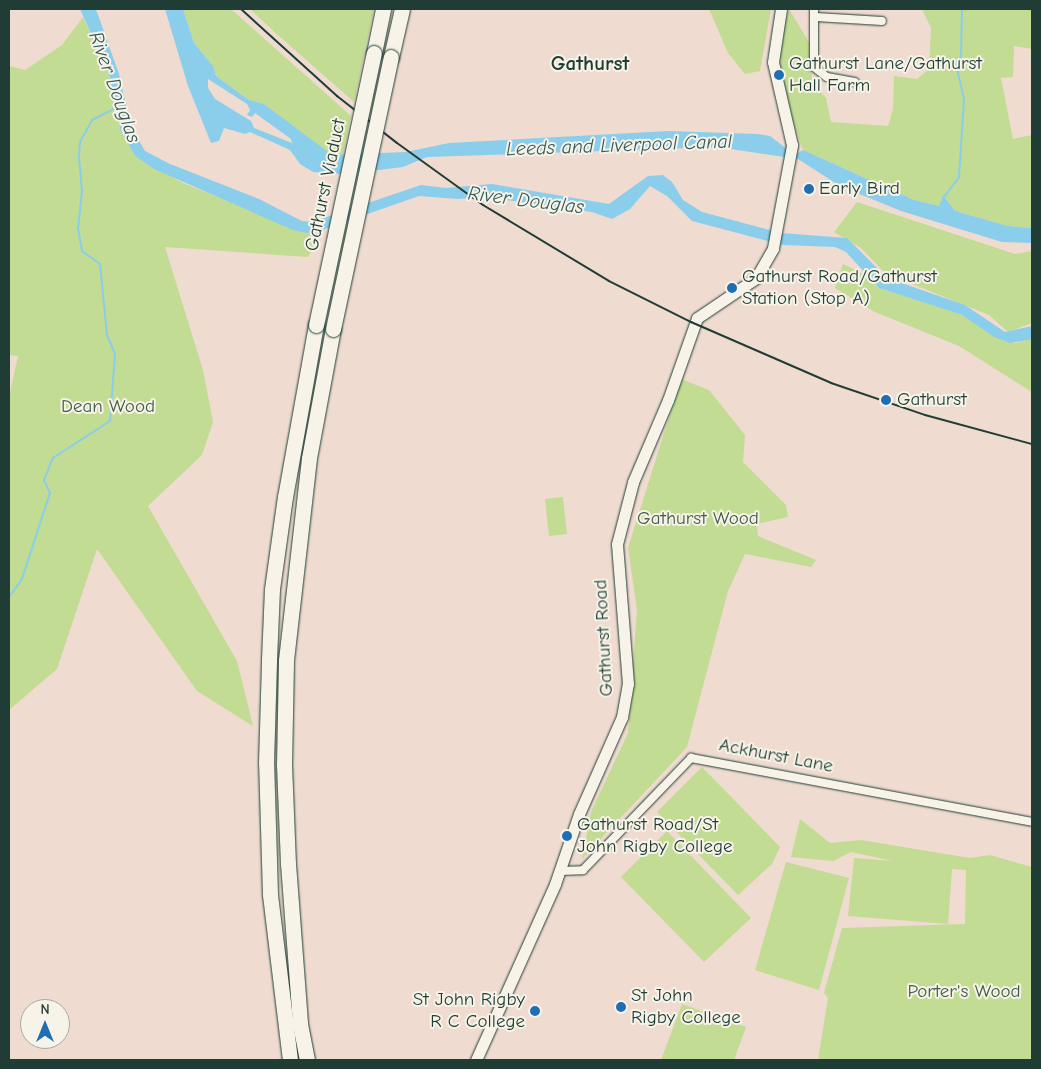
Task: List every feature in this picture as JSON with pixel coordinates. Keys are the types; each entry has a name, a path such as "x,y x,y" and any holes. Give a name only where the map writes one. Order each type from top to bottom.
{"highway":[{"name":"Gathurst Viaduct","path":"290,1060 283,1024 270,894 266,763 272,590 285,497 316,325 383,9"},
{"name":"Gathurst Viaduct","path":"307,1060 300,1022 288,864 284,766 286,660 309,458 333,329 402,9"}],"main road":[{"name":"Gathurst Road","path":"476,1060 559,871 579,814 613,741 626,706 627,676 617,555 621,520 697,318 756,278 766,265 772,248 778,226 790,155 772,62 782,9"}],"street":[{"path":"855,82 827,77 814,67 815,13 882,21"},
{"name":"Ackhurst Lane","path":"559,871 583,870 691,758 1032,822"}],"green space":[{"path":"183,9 231,9 351,116 343,155 322,151 264,104 249,100 216,76 213,66 194,43"},
{"path":"250,9 374,9 354,102 279,36"},
{"path":"709,9 771,9 760,71 745,74 728,53"},
{"path":"789,9 810,44 812,83 826,98 831,122 888,126 893,109 894,76 917,79 929,69 931,28 922,9 1032,9 1032,49 1014,46 1013,77 1001,78 1013,139 1032,135 1032,228 1008,226 962,213 954,210 943,195 939,206 914,200 803,150 783,93 779,44"},
{"name":"Dean Wood","path":"83,17 110,77 120,129 135,156 183,183 307,233 325,229 308,257 165,247 203,370 213,422 202,455 148,506 237,661 253,726 197,691 97,549 57,669 9,710 9,397 18,356 9,355 9,66 25,70 62,45"},
{"path":"857,202 1015,254 1032,251 1032,323 1008,332 989,315 885,273 861,248 834,232"},
{"path":"843,264 863,274 879,288 962,315 1004,341 1016,343 1032,338 1032,392 959,346 875,312 835,288"},
{"name":"Gathurst Wood","path":"681,379 709,390 745,435 743,462 786,505 788,517 757,524 758,536 816,560 811,567 745,554 728,591 687,747 582,859 591,812 628,733 637,610 628,548"},
{"path":"563,497 567,534 549,536 545,499"},
{"path":"702,767 780,847 772,864 738,895 657,812"},
{"name":"Porter's Wood","path":"800,819 830,843 861,840 970,858 990,855 1032,867 1032,1060 818,1060 828,998 824,993 842,928 965,924 966,870 952,869 948,924 848,916 854,858 893,861 851,852 833,861 791,857"},
{"path":"667,831 751,918 704,962 621,877"},
{"path":"786,862 849,878 819,990 755,970"},
{"path":"682,1004 746,1027 734,1060 661,1060"}],"water":[{"name":"River Douglas","path":"80,9 95,9 97,12 119,74 131,127 145,151 170,164 259,199 302,221 312,222 421,185 446,188 492,184 609,204 648,176 663,175 672,182 683,200 702,212 781,233 847,238 887,278 965,305 1005,332 1032,326 1032,339 1010,343 994,337 962,315 879,288 846,252 835,247 783,245 692,221 667,196 650,186 630,209 612,219 592,212 485,197 458,199 419,196 319,231 307,233 293,230 154,169 135,156 120,129 110,77"},
{"name":"Leeds and Liverpool Canal","path":"165,9 183,9 194,43 213,66 216,76 249,100 264,104 332,155 406,152 449,143 669,131 757,134 770,136 787,149 798,153 803,150 914,200 939,206 943,195 954,210 962,213 1008,226 1032,228 1032,243 1002,242 901,211 840,186 798,159 717,147 427,157 403,167 338,174 313,172 300,164 290,150 250,132 245,134 224,128 219,141 211,143 188,86","holes":["208,79 247,104 250,110 247,115 252,117 255,113 291,139 292,143 254,128 251,121 215,99 208,88"]}],"waterway":[{"path":"944,197 959,177 964,99 956,63 961,57 962,9"},
{"name":"River Douglas","path":"9,597 22,579 50,493 44,480 53,458 110,421 115,354 107,335 100,264 82,251 78,229 82,191 79,155 80,142 92,120 118,107"}],"railway":[{"path":"241,9 337,96 397,143 483,205 609,281 691,322 831,383 925,415 1032,444"}],"place":[{"name":"Gathurst Lane/Gathurst Hall Farm","path":"779,75"},
{"name":"Early Bird","path":"809,189"},
{"name":"Gathurst Road/Gathurst Station (Stop A)","path":"732,288"},
{"name":"Gathurst","path":"886,400"},
{"name":"Gathurst Road/St John Rigby College","path":"567,836"},
{"name":"St John Rigby College","path":"621,1007"},
{"name":"St John Rigby R C College","path":"535,1011"}],"district":[{"name":"Gathurst","path":"590,63"}]}
